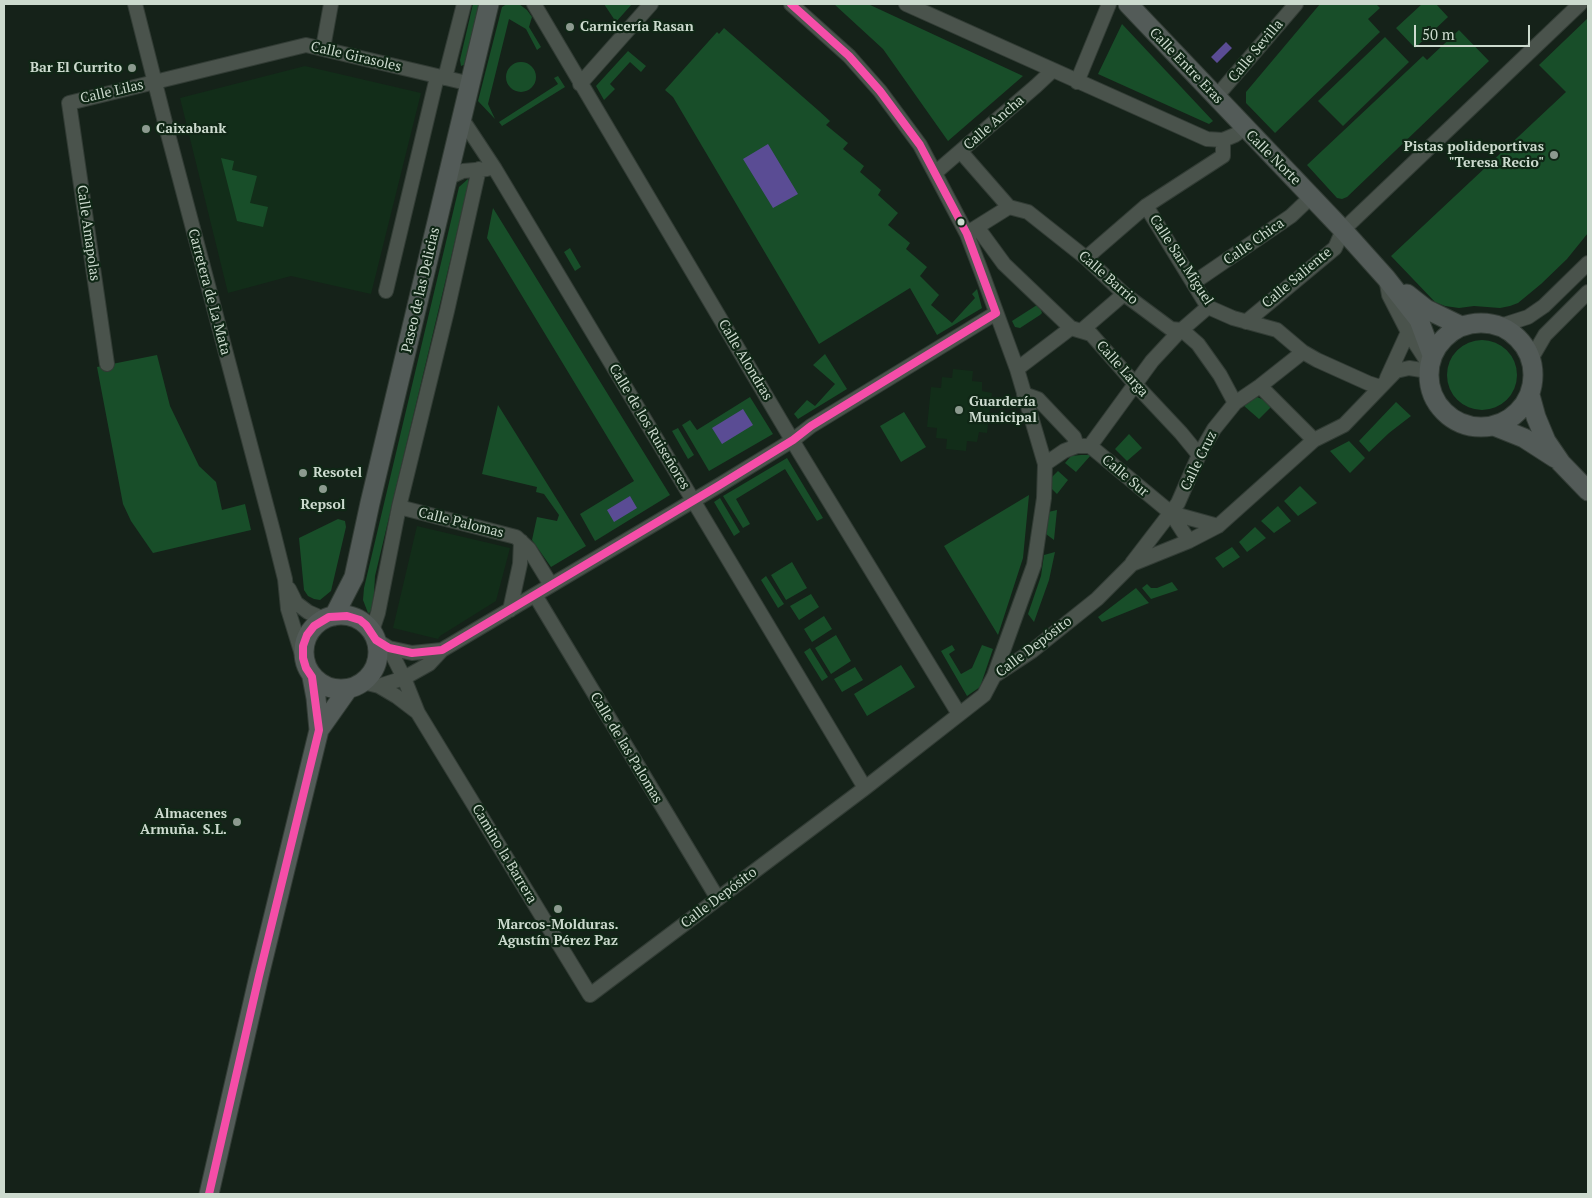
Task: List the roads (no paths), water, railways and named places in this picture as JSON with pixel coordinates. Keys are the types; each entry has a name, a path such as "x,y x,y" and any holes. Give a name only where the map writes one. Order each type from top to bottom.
{"main road":[{"name":"Paseo de las Delicias","path":"329,617 354,576 372,493 489,4"},
{"name":"Calle Entre Eras","path":"1128,4 1246,128"},
{"name":"Calle Norte","path":"1246,128 1343,230 1386,278 1419,320 1430,364"},
{"name":"Calle Norte","path":"1386,278 1426,309 1461,326"},
{"path":"1481,323 1500,326 1519,339 1531,359 1534,377 1530,395 1522,409 1509,420 1494,426 1478,428 1461,424 1447,416 1436,403 1429,388 1430,364 1444,338 1461,326 1481,323"},
{"path":"1530,395 1536,417 1546,441 1561,463 1588,491"},
{"path":"1494,426 1524,438 1561,463"},
{"name":"Paseo de las Delicias","path":"354,576 374,635"},
{"path":"319,730 363,686 372,674 378,651 374,635 347,616 329,617 314,626 307,635 303,646 303,658 306,668 312,677 322,686 335,690 363,686"},
{"path":"209,1194 259,976 319,730 312,677"}],"street":[{"name":"Carretera de La Mata","path":"135,4 285,579 288,608 303,658"},
{"path":"323,48 331,4"},
{"path":"386,291 441,78 464,4"},
{"name":"Calle Alondras","path":"534,4 793,440 960,714"},
{"path":"580,84 651,4"},
{"path":"791,4 849,56 880,91 920,145 935,173 972,230 996,313 1017,369 1045,464 1044,498 1034,566 994,676"},
{"name":"Calle Norte","path":"906,4 1052,71 1208,139 1223,140 1246,128"},
{"path":"1077,82 1109,4"},
{"name":"Calle Sevilla","path":"1216,98 1296,4"},
{"name":"Calle Saliente","path":"1246,322 1334,248 1343,230 1580,4"},
{"name":"Calle Girasoles","path":"154,82 295,46 306,45 471,84"},
{"name":"Calle Ancha","path":"935,173 1052,71"},
{"name":"Calle Lilas","path":"69,102 154,82"},
{"name":"Calle Amapolas","path":"69,102 108,364"},
{"name":"Calle de los Ruiseñores","path":"462,119 495,169 865,788"},
{"path":"1086,258 1146,206 1223,156 1223,140"},
{"name":"Calle Barrio","path":"961,152 1009,207 1028,212 1086,258 1124,294 1171,329 1182,330 1198,344 1220,375 1235,403"},
{"path":"442,650 412,653 374,635 399,507 480,169"},
{"path":"448,178 463,170 495,169"},
{"name":"Calle Chica","path":"1193,284 1292,216 1312,197"},
{"name":"Calle San Miguel","path":"1146,206 1208,307 1246,322 1277,330 1302,352 1368,383 1383,383"},
{"path":"972,230 1009,207"},
{"name":"Calle Larga","path":"972,230 1004,264 1076,330 1091,334 1199,455"},
{"path":"1500,326 1528,317 1544,306 1588,264"},
{"name":"Calle Norte","path":"1386,278 1389,295 1406,337 1421,351 1430,364"},
{"path":"1531,359 1545,334 1588,292"},
{"path":"1017,369 1076,330 1124,294"},
{"path":"1045,464 1064,451 1083,446 1152,362 1182,330 1208,307"},
{"path":"363,686 404,678 429,664 442,650 693,501 793,440 811,426 996,313"},
{"name":"Calle Depósito","path":"1383,383 1406,337"},
{"name":"Calle Cruz","path":"1132,564 1178,503 1199,455 1214,428 1235,403 1260,386 1302,352"},
{"name":"Calle Depósito","path":"590,995 865,788 984,695 994,676 1032,651 1097,599 1132,564 1189,541 1218,526 1314,440 1344,424 1396,371 1430,364"},
{"path":"1260,386 1314,440"},
{"name":"Calle Sur","path":"1024,394 1038,399 1083,446 1171,513 1189,541"},
{"name":"Calle Palomas","path":"399,507 516,537 529,549 551,585"},
{"name":"Calle Sur","path":"1171,513 1218,526"},
{"name":"Calle Palomas","path":"510,610 520,564 521,541"},
{"name":"Carretera de La Mata","path":"285,579 296,603 308,612 329,617"},
{"name":"Calle de las Palomas","path":"535,595 718,899"},
{"name":"Camino la Barrera","path":"374,635 404,678 418,713 590,995"},
{"name":"Camino la Barrera","path":"363,686 396,696 418,713"}],"place":[{"name":"Carnicería Rasan","path":"570,27"},
{"name":"Bar El Currito","path":"132,68"},
{"name":"Caixabank","path":"146,129"},
{"name":"Pistas polideportivas \"Teresa Recio\"","path":"1554,155"},
{"name":"Guardería Municipal","path":"959,410"},
{"name":"Resotel","path":"303,473"},
{"name":"Repsol","path":"323,489"},
{"name":"Almacenes Armuña. S.L.","path":"237,822"},
{"name":"Marcos-Molduras. Agustín Pérez Paz","path":"558,909"}]}
